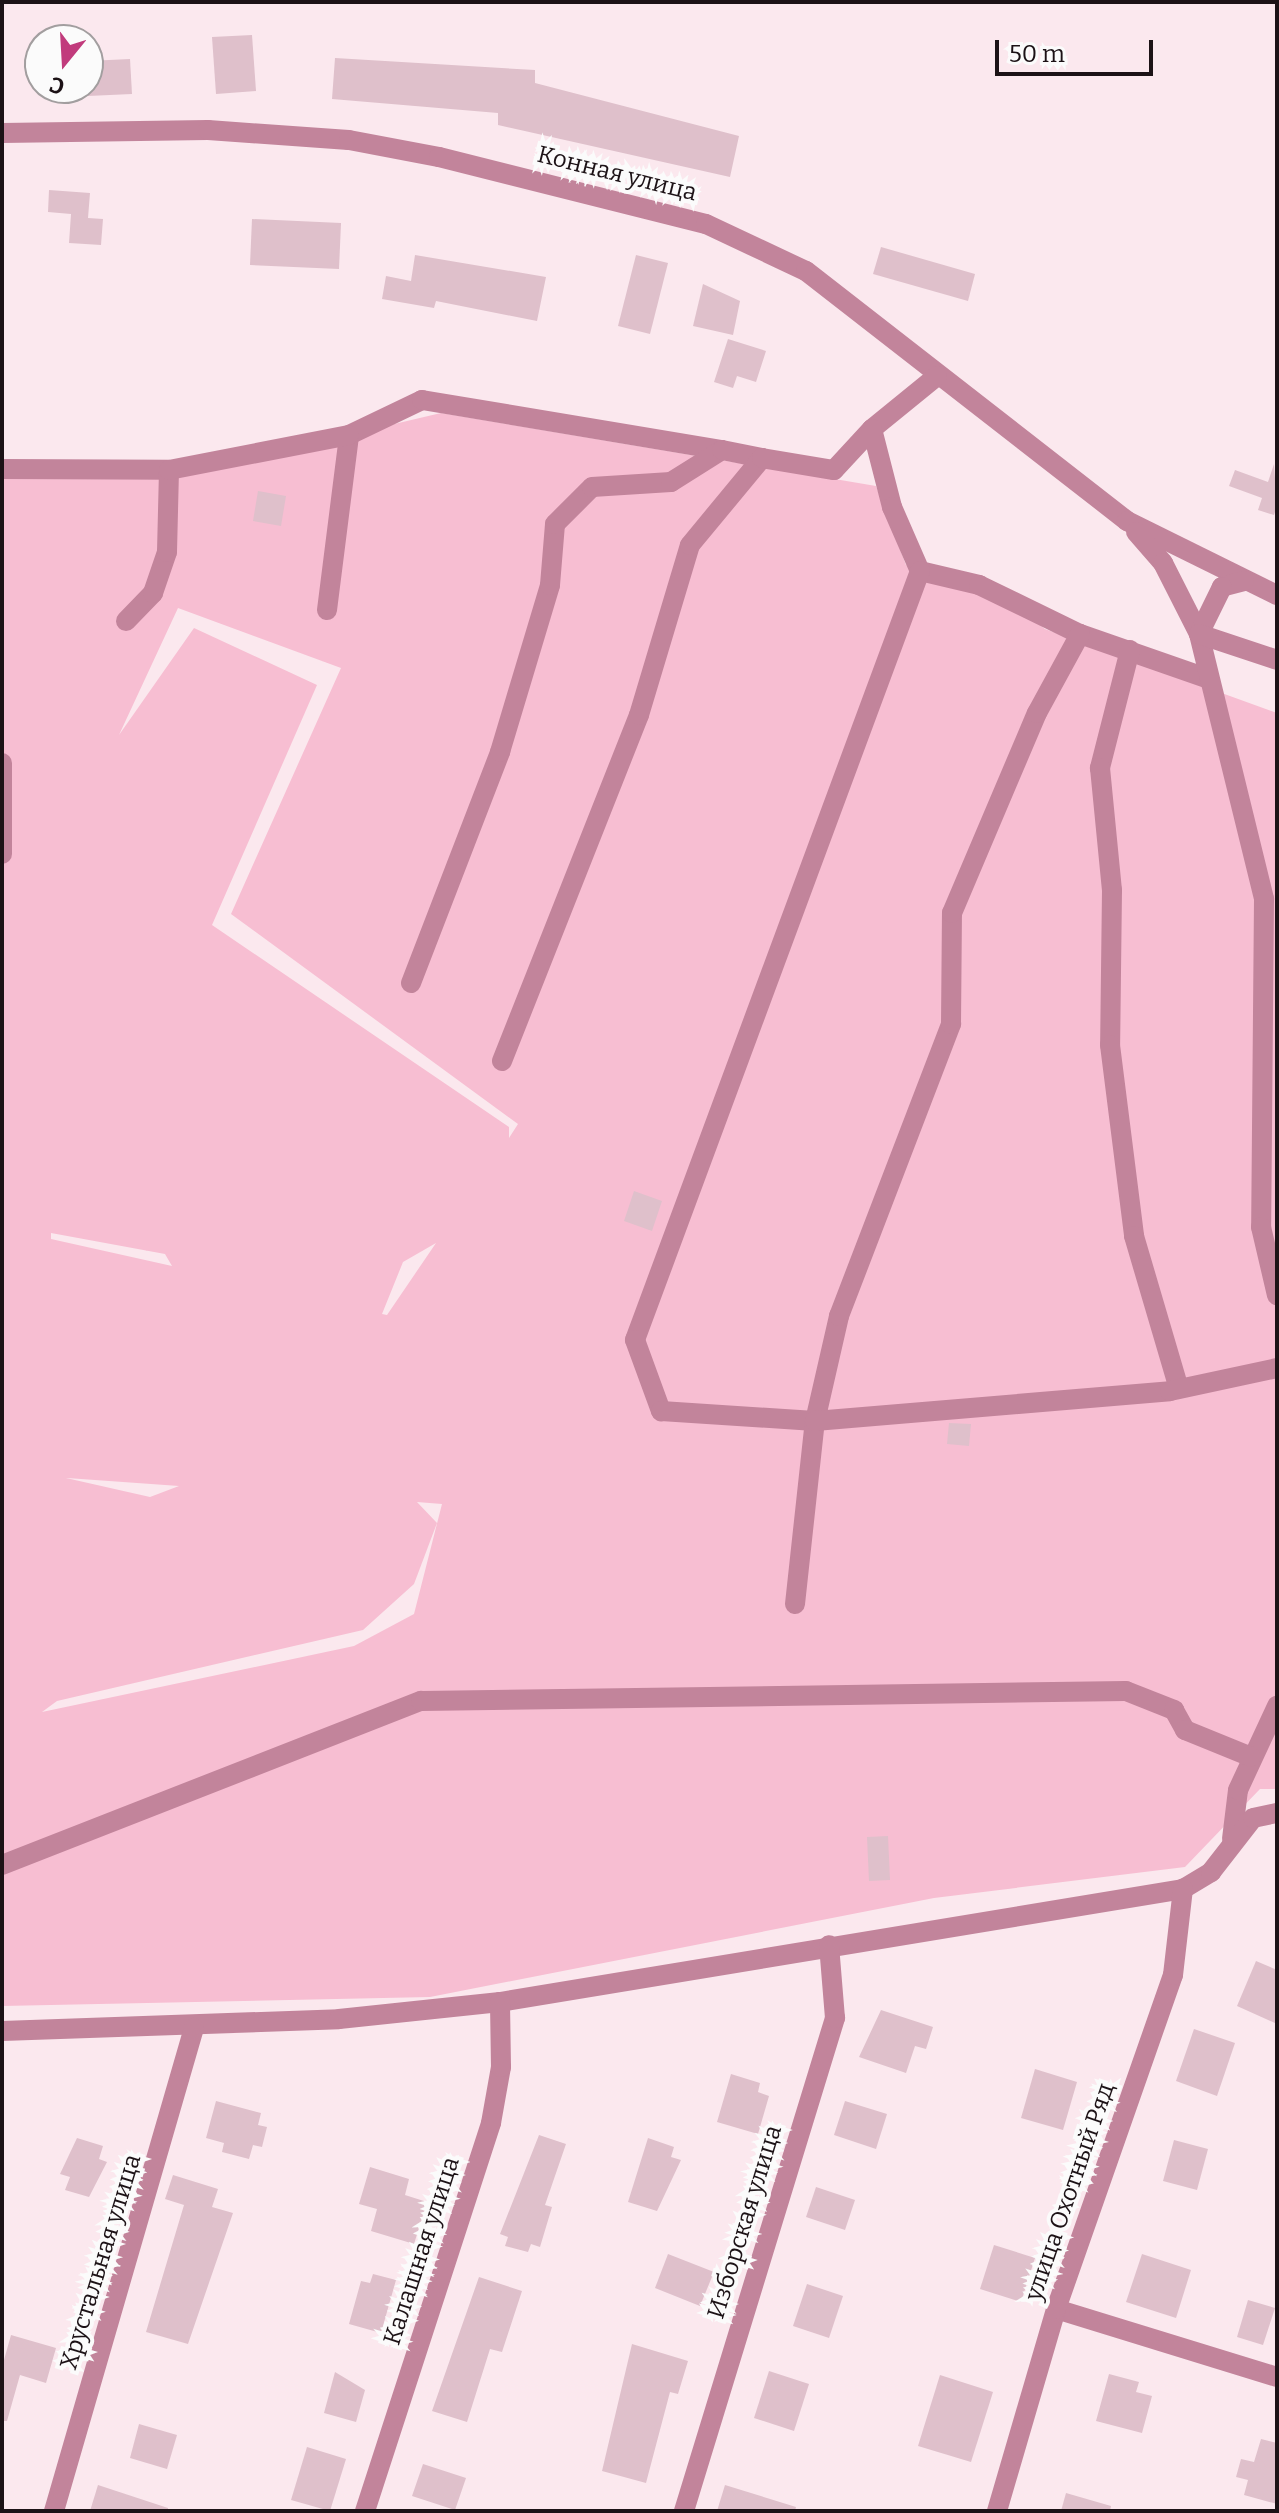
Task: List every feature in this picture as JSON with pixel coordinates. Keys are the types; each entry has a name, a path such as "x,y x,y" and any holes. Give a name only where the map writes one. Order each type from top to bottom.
{"street":[{"name":"Конная улица","path":"2,133 285,132 439,157 585,192 750,241 806,271 1127,521"},
{"path":"2,469 169,470 349,435 422,400 834,470 872,429 937,376"},
{"path":"872,429 892,507 920,571 635,1340 661,1411 815,1421 1179,1389 1277,1368"},
{"path":"327,610 349,435"},
{"path":"411,983 500,752 550,585 555,524 592,487 671,482 722,450"},
{"path":"502,1061 639,715 690,545 762,458"},
{"path":"126,621 153,593 167,552 169,470"},
{"path":"1127,521 1277,595"},
{"path":"1127,521 1163,563 1199,634 1206,678 1270,901 1271,1246 1277,1295"},
{"path":"920,571 979,585 1080,634 1206,678"},
{"path":"1199,634 1222,587 1244,581"},
{"path":"795,1604 815,1421 839,1316 951,1024 952,913 1037,713 1080,634"},
{"path":"1199,634 1277,660"},
{"path":"1130,650 1100,768 1112,890 1110,1045 1134,1236 1179,1389"},
{"path":"2,763 2,854"},
{"path":"2,1865 421,1701 1126,1691 1174,1710 1185,1730 1251,1757"},
{"path":"1232,1839 1238,1790 1277,1706"},
{"path":"2,2031 194,2028 500,2002 829,1945 1183,1889 1211,1872 1232,1839 1253,1818 1277,1813"},
{"name":"улица Охотный Ряд","path":"997,2511 1056,2309 1173,1975 1183,1889"},
{"name":"Изборская улица","path":"684,2511 835,2018 829,1945"},
{"name":"Калашная улица","path":"365,2511 491,2123 501,2067 500,2002"},
{"name":"Хрустальная улица","path":"54,2511 194,2028"},
{"path":"1056,2309 1277,2377"}],"shaded area":[{"path":"441,413 876,486 906,565 987,584 1045,629 1277,713 1277,1789 1260,1789 1185,1867 934,1898 430,1997 2,2006 2,475 164,478","holes":["178,608 341,668 231,914 518,1124 509,1138 509,1127 212,925 317,685 194,628 119,735","51,1233 165,1254 172,1266 51,1239","436,1243 387,1315 382,1314 403,1262","66,1478 67,1478 179,1486 150,1497","417,1502 442,1504 414,1614 354,1646 42,1712 57,1701 363,1630 414,1584 437,1523"]}],"building":[{"path":"252,35 256,91 216,94 212,37"},
{"path":"335,58 535,70 535,83 739,136 730,177 498,125 498,113 332,99"},
{"path":"130,59 132,94 104,95 104,60"},
{"path":"49,190 90,193 88,218 103,219 101,245 69,243 71,214 48,212"},
{"path":"252,219 341,223 339,269 250,265"},
{"path":"881,247 975,274 968,301 873,274"},
{"path":"415,255 546,277 537,321 436,301 434,308 382,299 386,276 411,281"},
{"path":"636,255 668,263 650,334 618,326"},
{"path":"703,284 740,301 733,335 693,326"},
{"path":"728,339 766,351 756,382 737,376 733,388 714,382"},
{"path":"1274,464 1277,506 1274,515 1258,510 1262,498 1229,486 1235,470 1268,482"},
{"path":"258,491 286,496 281,526 253,521"},
{"path":"634,1191 662,1201 652,1231 624,1221"},
{"path":"949,1423 971,1424 969,1446 947,1444"},
{"path":"888,1836 890,1880 869,1881 867,1837"},
{"path":"1256,1961 1277,1970 1277,2024 1237,2006"},
{"path":"881,2010 933,2027 926,2049 915,2046 906,2073 859,2057"},
{"path":"1194,2029 1235,2043 1217,2096 1176,2081"},
{"path":"1035,2069 1077,2082 1063,2130 1021,2118"},
{"path":"731,2074 760,2083 758,2092 769,2096 758,2134 717,2122"},
{"path":"216,2101 261,2113 258,2125 267,2127 262,2147 253,2145 249,2159 222,2152 224,2143 206,2138"},
{"path":"845,2101 887,2114 876,2149 834,2135"},
{"path":"539,2135 566,2144 545,2205 552,2207 540,2247 531,2244 528,2252 505,2246 508,2237 500,2234"},
{"path":"77,2138 103,2146 99,2159 107,2162 89,2197 65,2190 70,2177 60,2174"},
{"path":"648,2138 674,2147 671,2157 681,2160 657,2211 628,2202"},
{"path":"1174,2140 1208,2149 1197,2190 1163,2181"},
{"path":"370,2167 409,2179 405,2195 427,2202 414,2244 371,2231 377,2209 359,2204"},
{"path":"173,2175 218,2189 212,2207 233,2213 188,2344 146,2332 184,2205 165,2199"},
{"path":"816,2187 855,2200 845,2230 806,2217"},
{"path":"994,2245 1035,2258 1021,2302 980,2289"},
{"path":"668,2254 714,2272 700,2306 655,2288"},
{"path":"1142,2254 1191,2270 1176,2318 1126,2302"},
{"path":"373,2274 396,2280 381,2333 349,2324 361,2281 370,2283"},
{"path":"479,2277 522,2291 502,2352 490,2349 467,2422 432,2411"},
{"path":"807,2284 843,2296 829,2338 793,2326"},
{"path":"1248,2300 1275,2308 1263,2345 1237,2337"},
{"path":"11,2335 56,2348 46,2383 20,2375 7,2421 2,2421 2,2367"},
{"path":"632,2344 688,2361 678,2394 670,2392 646,2483 602,2471"},
{"path":"769,2371 809,2384 794,2431 754,2418"},
{"path":"335,2372 365,2390 356,2422 324,2413"},
{"path":"1109,2374 1139,2382 1136,2392 1152,2396 1142,2433 1096,2421"},
{"path":"940,2375 993,2392 971,2462 918,2446"},
{"path":"139,2424 177,2435 167,2469 130,2458"},
{"path":"1261,2439 1277,2443 1277,2504 1244,2495 1248,2480 1236,2477 1241,2459 1254,2462"},
{"path":"307,2447 346,2459 330,2511 291,2500"},
{"path":"423,2464 466,2478 455,2510 412,2496"},
{"path":"98,2485 168,2508 168,2511 90,2511"},
{"path":"725,2485 796,2507 795,2511 717,2511"},
{"path":"1066,2493 1111,2506 1110,2511 1061,2511"}]}
